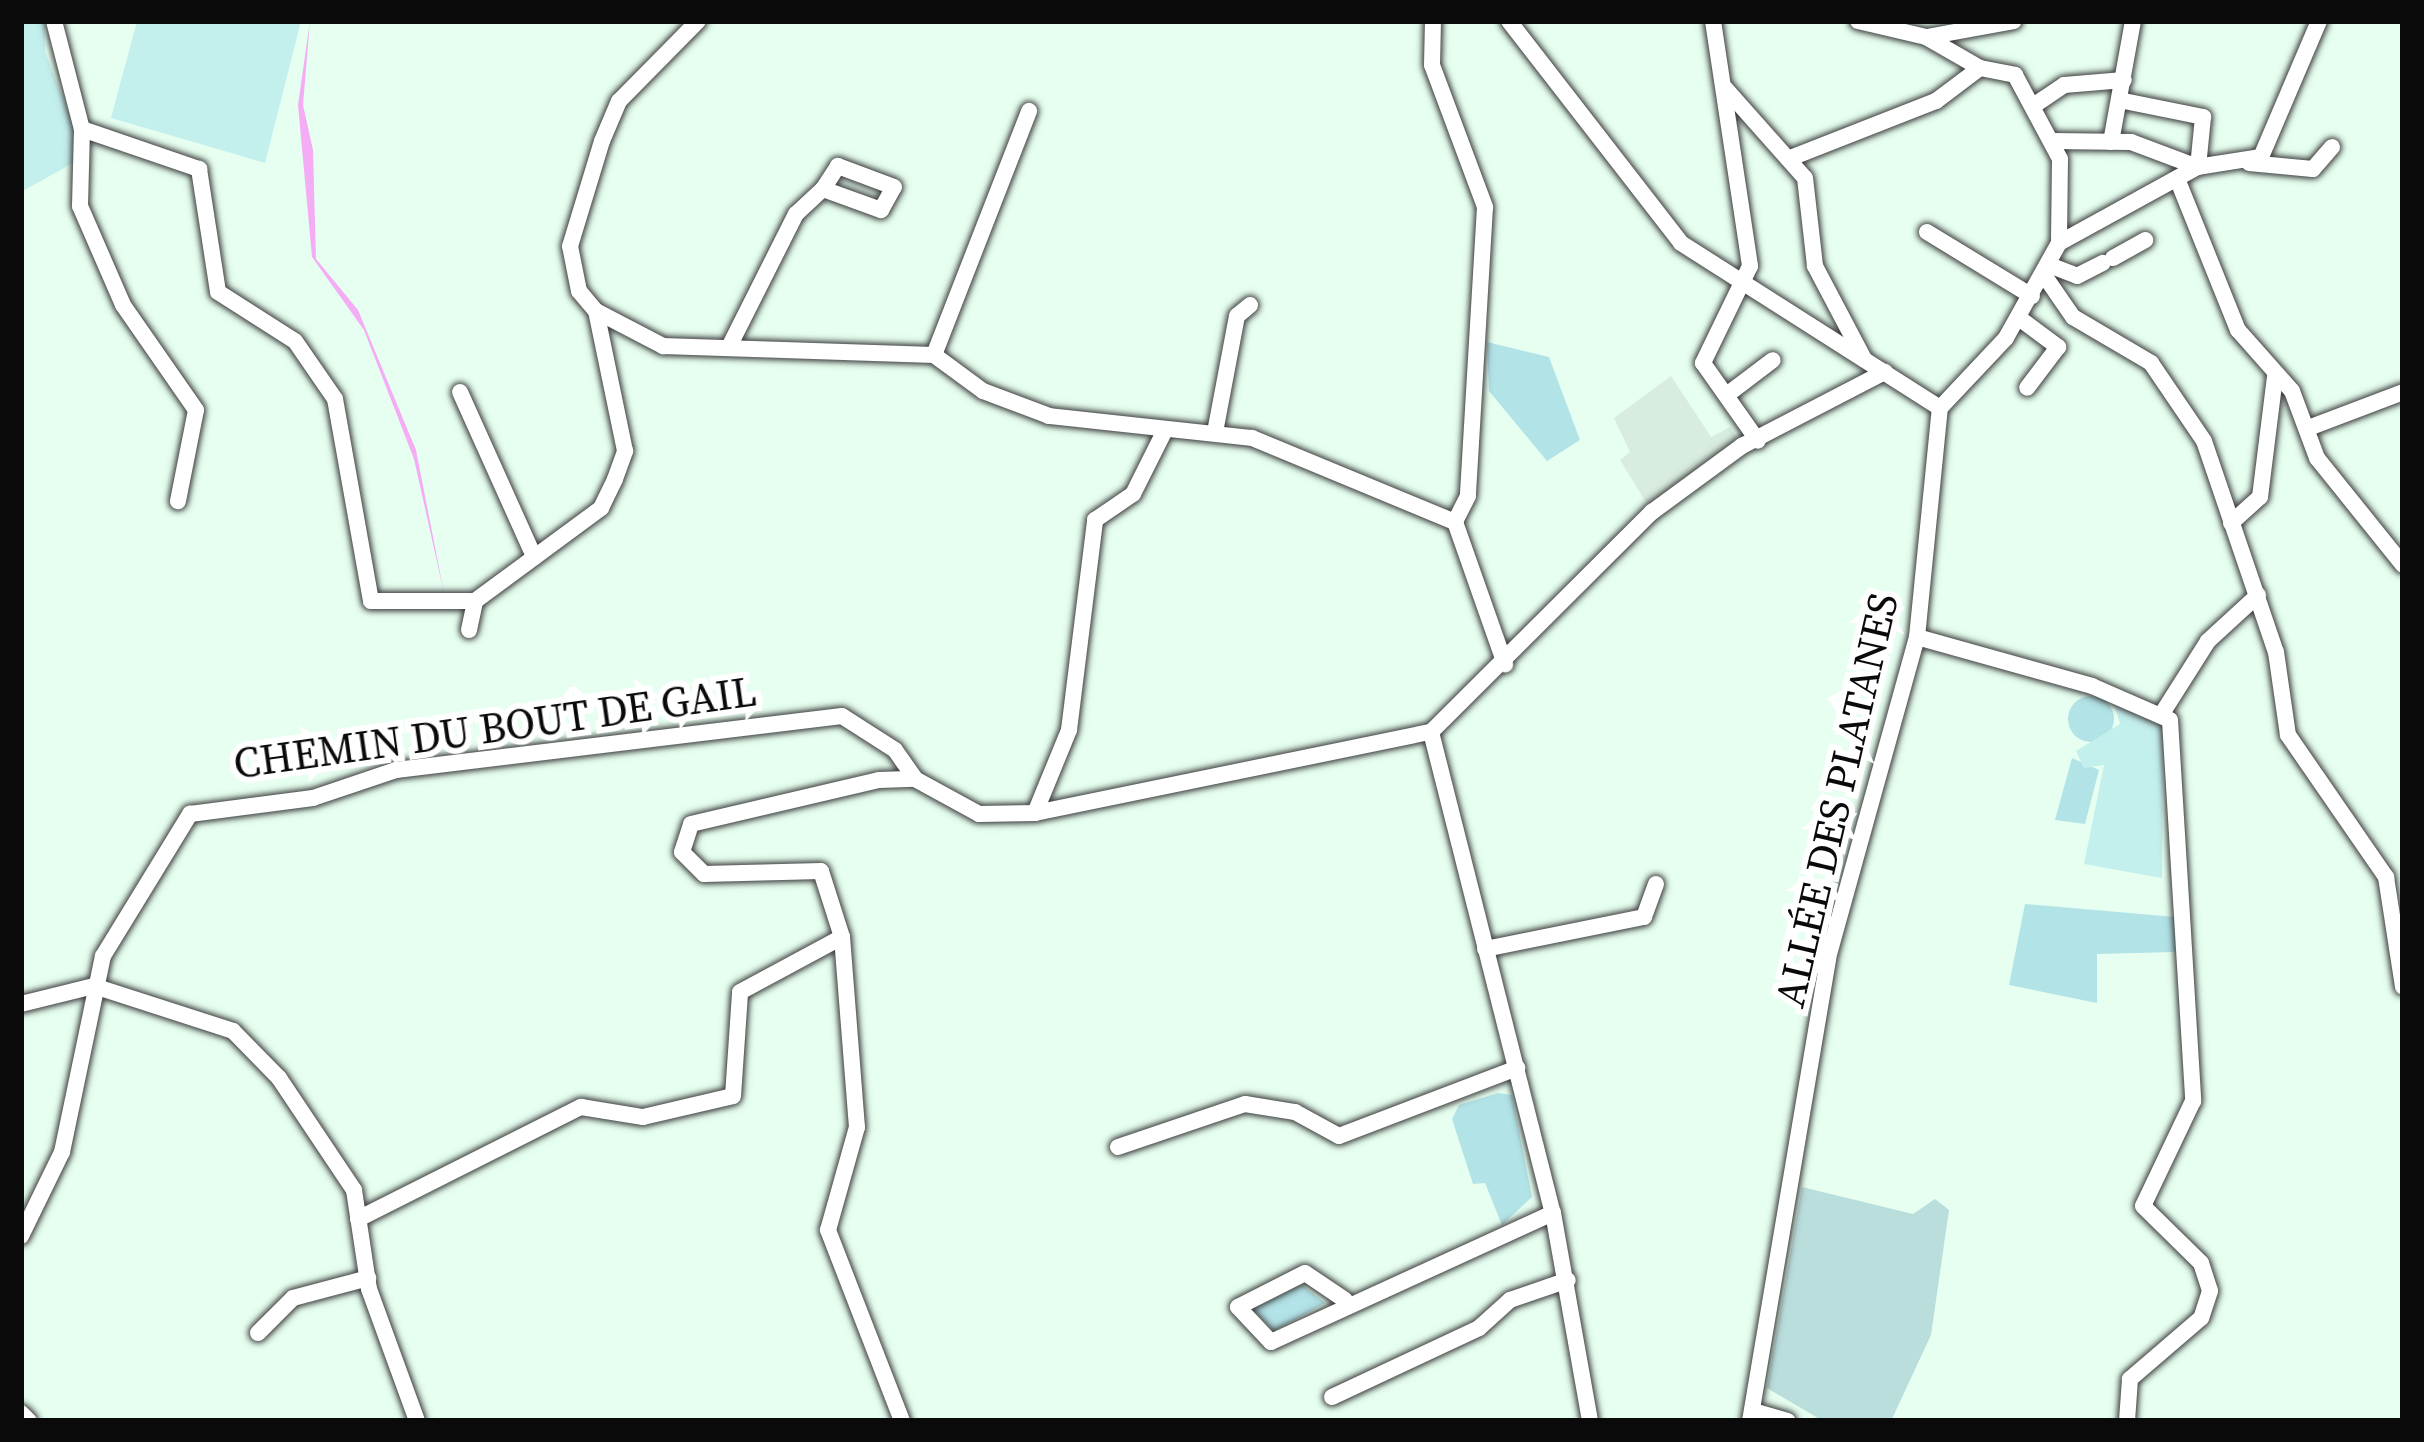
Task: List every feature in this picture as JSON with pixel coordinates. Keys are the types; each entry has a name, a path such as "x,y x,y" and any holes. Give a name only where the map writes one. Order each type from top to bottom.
{"street":[{"path":"54,21 82,129 80,206 96,249 196,410 178,501"},
{"path":"698,21 619,101 602,141 570,246 579,291 596,310 663,346 934,356 1012,406 1166,430 1216,427 1455,522"},
{"path":"1433,21 1432,65 1484,207 1468,496 1455,522 1505,664"},
{"path":"1509,21 1665,226 1744,284 1885,372 1945,403 2019,318 2060,243 2053,141 2008,68 1980,68 1926,37 1858,21"},
{"path":"1714,21 1744,284 1703,363 1758,441"},
{"path":"2111,142 2124,101 2133,21"},
{"path":"2248,163 2265,150 2319,21"},
{"path":"1926,37 2014,23"},
{"path":"1793,157 1936,101 1980,68"},
{"path":"2033,106 2063,85 2124,80"},
{"path":"1725,88 1793,157 1815,266 1864,358"},
{"path":"2060,243 2198,167 2204,117 2124,101"},
{"path":"934,356 1029,111"},
{"path":"82,129 199,169 218,292 296,340 335,399 371,601 475,601 601,508 625,451 596,310"},
{"path":"2053,141 2111,142 2198,167 2248,163 2313,169 2332,147"},
{"path":"2178,181 2229,314 2311,427 2317,458 2403,565"},
{"path":"730,347 796,214 823,189"},
{"path":"1927,232 2032,296"},
{"path":"2046,270 2072,273 2145,240"},
{"path":"2046,270 2065,310 2151,363 2204,440 2258,595 2288,735 2386,877 2403,986"},
{"path":"1216,427 1237,316 1250,305"},
{"path":"2019,318 2058,347 2026,388"},
{"path":"1728,394 1773,360"},
{"path":"1590,1421 1553,1213 1431,733 1652,512 1758,441 1885,372"},
{"path":"2231,523 2260,496 2275,377"},
{"path":"460,392 534,557"},
{"path":"2311,427 2403,392"},
{"name":"ALLÉE DES PLATANES","path":"1752,1416 1828,958 1917,637 1945,403"},
{"path":"1036,813 1069,730 1095,520 1133,494 1166,430"},
{"path":"2127,1421 2130,1379 2201,1318 2210,1292 2201,1263 2143,1206 2193,1101 2179,801 2163,712 2208,641 2258,595"},
{"path":"469,630 475,601"},
{"path":"1917,637 2163,712"},
{"name":"CHEMIN DU BOUT DE GAIL","path":"21,1236 62,1152 94,986 166,838 225,801 313,798 396,770 533,749 842,716 895,750 915,779 979,814 1036,813 1431,733"},
{"path":"902,1421 828,1229 857,1127 842,937 820,871 704,874 680,837 691,824 775,802 915,779"},
{"path":"1485,950 1644,917 1656,884"},
{"path":"358,1220 581,1107 643,1117 733,1096 740,992 842,937"},
{"path":"21,1004 94,986 250,1041 354,1190 368,1278 417,1421"},
{"path":"1118,1147 1245,1104 1339,1136 1517,1068"},
{"path":"1345,1300 1305,1273 1238,1307 1271,1342 1345,1300 1476,1256 1553,1213"},
{"path":"258,1333 293,1298 368,1278"},
{"path":"1332,1397 1479,1328 1510,1300 1568,1280"},
{"path":"21,1413 29,1421"},
{"path":"1752,1416 1788,1421"}],"shaded area":[{"path":"21,21 45,21 45,52 79,139 73,163 21,192"},
{"path":"137,21 301,21 265,163 111,118"},
{"path":"310,21 303,105 313,150 316,259 358,310 416,450 444,593 414,459 364,330 312,257 298,105"},
{"path":"1487,342 1549,357 1580,440 1547,461 1489,391"},
{"path":"1671,376 1711,437 1730,427 1742,446 1652,512 1620,460 1630,452 1614,418"},
{"path":"2091,696 2107,703 2114,719 2107,735 2091,742 2075,735 2068,719 2075,703"},
{"path":"2114,703 2163,718 2162,878 2084,864 2104,765 2084,768 2076,751 2120,724"},
{"path":"2072,758 2099,770 2085,824 2055,820"},
{"path":"2025,904 2175,917 2175,952 2097,954 2097,1003 2009,985"},
{"path":"1498,1093 1512,1095 1532,1197 1502,1225 1485,1183 1473,1184 1452,1119 1459,1105"},
{"path":"1802,1187 1913,1214 1935,1199 1949,1210 1931,1335 1891,1421 1823,1421 1767,1388"},
{"path":"1298,1282 1325,1303 1274,1331 1251,1307"}]}
